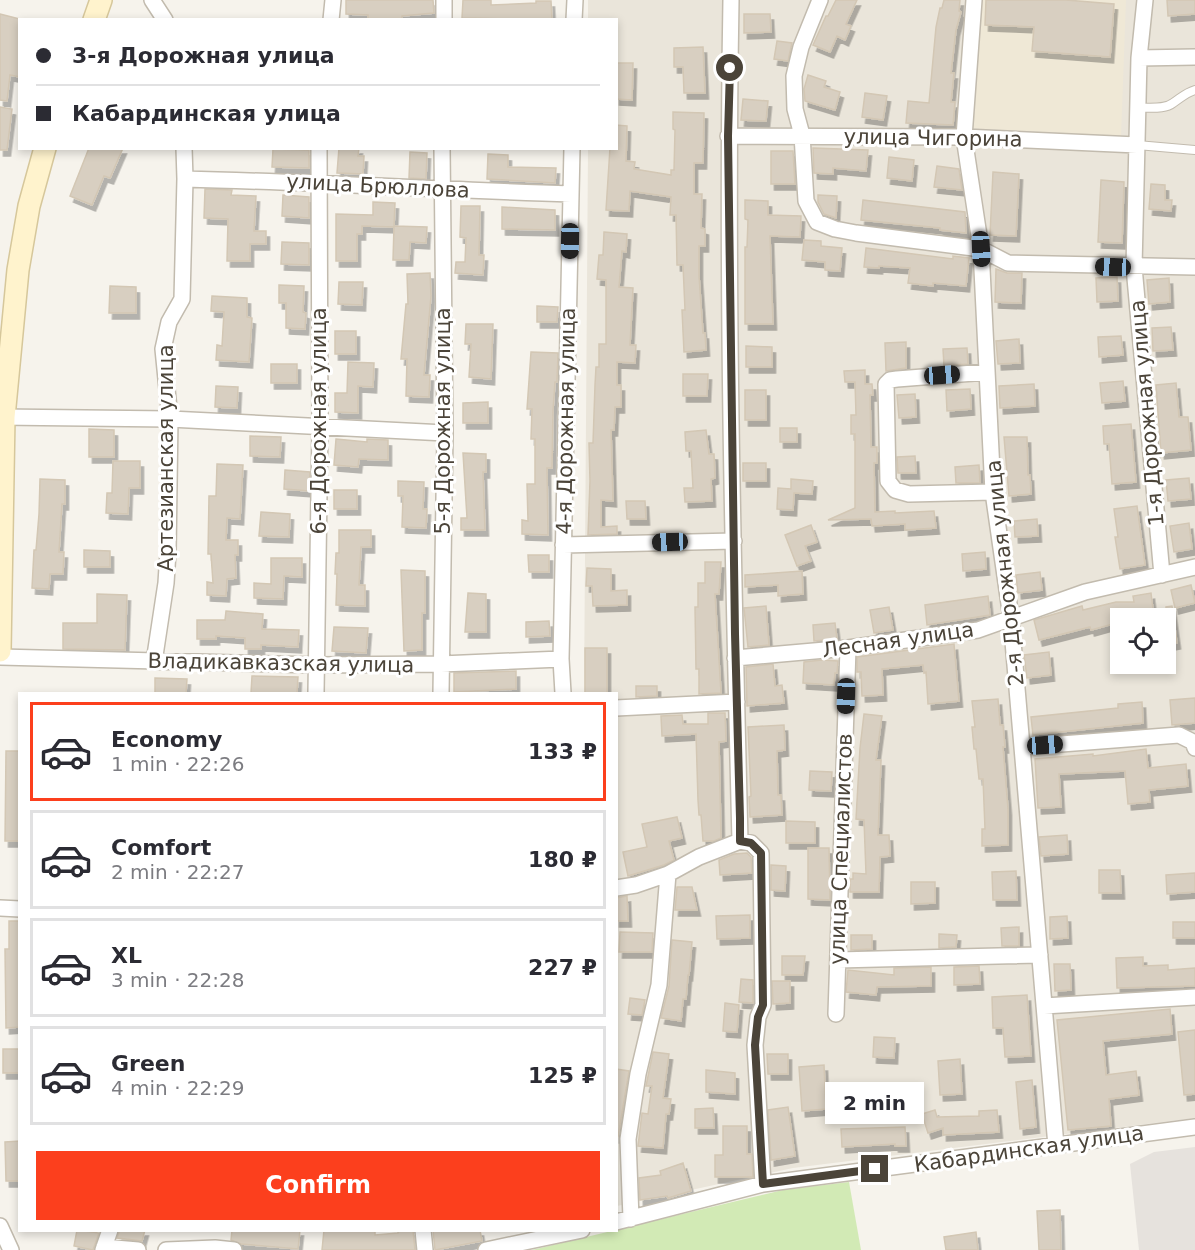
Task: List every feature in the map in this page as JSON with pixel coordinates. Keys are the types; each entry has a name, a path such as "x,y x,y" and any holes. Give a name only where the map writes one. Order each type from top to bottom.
{"main road":[{"path":"95,18 101,0"},
{"path":"0,651 2,417 18,270 29,206 44,150"}],"street":[{"path":"152,0 164,18"},
{"path":"331,18 333,0"},
{"path":"444,0 444,18"},
{"path":"574,0 574,18"},
{"path":"731,0 728,136 735,658 740,841"},
{"path":"820,0 801,47 794,76 795,109 802,135 806,201 817,222 836,229 981,249 1008,263 1195,267"},
{"name":"2-я Дорожная улица","path":"974,0 964,136 981,249 993,492 1011,618 1056,1146"},
{"name":"1-я Дорожная улица","path":"1145,0 1139,58 1134,267 1162,575"},
{"path":"1139,58 1195,57"},
{"name":"улица Чигорина","path":"728,136 964,136 1137,145"},
{"name":"Артезианская улица","path":"154,662 166,583 170,419 163,349 170,322 182,299 184,150"},
{"name":"6-я Дорожная улица","path":"315,692 320,426 319,150"},
{"name":"5-я Дорожная улица","path":"441,692 445,433 442,150"},
{"name":"4-я Дорожная улица","path":"563,692 561,659 572,150"},
{"name":"улица Брюллова","path":"185,179 320,182 442,190 571,194"},
{"path":"987,372 897,379 890,380 886,384 888,481 895,490 909,494 993,492"},
{"path":"2,417 170,419 445,433"},
{"path":"563,545 734,541"},
{"name":"Лесная улица","path":"735,658 848,648 978,630 1084,592 1195,567"},
{"name":"улица Специалистов","path":"836,1014 848,648"},
{"name":"Владикавказская улица","path":"0,657 317,665 441,664 561,659"},
{"path":"618,708 736,702"},
{"path":"1022,747 1179,735 1193,742 1195,748"},
{"path":"618,888 636,885 668,874 699,856 740,841 751,843 761,853 763,1005 758,1017 755,1045 763,1184"},
{"path":"624,1220 628,1139 638,1074 660,985 668,874"},
{"path":"0,908 18,909"},
{"path":"838,960 1040,955"},
{"path":"1044,1006 1195,997"},
{"name":"Кабардинская улица","path":"624,1220 763,1184 1195,1127"},
{"path":"0,1226 11,1250"},
{"path":"109,1232 104,1248 138,1250"},
{"path":"423,1232 425,1250"},
{"path":"486,1250 566,1232"},
{"path":"166,1250 234,1250"}],"lane":[{"path":"1138,108 1163,107 1173,103 1183,94 1195,90"},
{"path":"1137,145 1195,150"}],"shaded area":[{"path":"588,0 1195,0 1195,1118 793,1168 618,1206 618,692 584,692 588,150 618,150 618,18 588,18"},
{"path":"981,0 1126,0 1121,137 968,128"},
{"path":"1195,1147 1195,1250 1139,1250 1130,1164 1154,1152"}],"green space":[{"path":"849,1182 861,1250 532,1250 607,1232 618,1232 618,1229 783,1190"}],"building":[{"path":"346,0 433,0 434,13 402,16 402,18 368,18 368,15 346,14"},
{"path":"463,0 491,0 491,5 551,1 552,18 462,18"},
{"path":"836,0 857,0 846,24 851,26 845,40 837,36 830,52 813,45"},
{"path":"944,0 960,0 959,11 961,12 956,30 951,73 954,73 951,102 955,102 953,125 906,123 908,101 929,103 936,27"},
{"path":"986,0 1066,0 1114,4 1110,57 1032,51 1034,27 985,25"},
{"path":"1167,0 1195,0 1195,14 1168,16"},
{"path":"0,14 18,18 18,77 10,75 7,101 0,100"},
{"path":"744,14 770,14 771,32 744,33"},
{"path":"777,41 792,43 788,61 774,59"},
{"path":"703,47 705,93 684,93 683,67 674,67 674,48"},
{"path":"618,63 633,63 632,100 618,99"},
{"path":"808,75 826,81 824,87 840,92 835,110 805,101 804,89"},
{"path":"865,93 887,96 883,120 862,117"},
{"path":"743,99 768,101 766,121 741,120"},
{"path":"0,107 12,109 7,150 0,150"},
{"path":"673,112 704,113 703,163 694,163 694,194 702,194 701,228 705,229 705,246 699,246 699,276 706,350 684,352 683,265 677,265 676,215 670,215 671,197 630,191 629,211 606,210 610,150 618,150 618,125 627,126 626,161 635,162 634,169 671,175 671,170 674,170 675,130 673,129"},
{"path":"813,148 868,150 866,171 833,168 833,174 814,173"},
{"path":"88,150 122,150 110,178 104,176 92,205 70,196"},
{"path":"273,150 309,150 309,168 272,167"},
{"path":"339,150 359,150 358,156 364,156 363,174 337,173"},
{"path":"771,151 793,151 795,184 771,184"},
{"path":"410,152 427,153 426,179 409,178"},
{"path":"488,154 508,155 508,167 556,168 555,183 487,179"},
{"path":"889,157 914,160 912,181 887,178"},
{"path":"937,166 959,169 962,190 934,187"},
{"path":"993,172 1019,174 1016,236 990,235"},
{"path":"1101,180 1124,182 1122,243 1098,242"},
{"path":"1151,184 1165,185 1165,200 1172,200 1171,211 1149,209"},
{"path":"205,189 232,190 231,195 256,196 254,231 266,231 266,244 250,244 250,261 227,261 228,219 204,218"},
{"path":"283,195 309,197 309,218 282,216"},
{"path":"818,195 837,196 836,218 824,214 818,202"},
{"path":"745,200 768,201 768,215 801,216 800,237 770,236 773,324 745,324 745,247 747,247 748,220 745,219"},
{"path":"863,200 965,212 966,233 861,220"},
{"path":"373,202 395,203 394,227 362,226 362,234 357,234 357,261 336,261 336,214 373,215"},
{"path":"461,206 480,206 479,255 484,255 483,275 455,273 456,262 465,262 466,238 460,237"},
{"path":"502,207 555,210 555,230 502,229"},
{"path":"394,226 427,227 426,243 410,242 409,260 393,260"},
{"path":"604,232 627,234 626,252 622,251 619,287 633,288 630,345 636,345 635,363 617,362 617,385 621,385 621,407 615,407 614,430 611,430 613,501 601,500 601,527 617,526 617,534 588,535 589,443 593,443 596,367 599,367 599,344 606,344 606,280 597,279 599,255 603,255"},
{"path":"804,240 821,241 821,246 842,248 840,271 825,270 825,262 802,260"},
{"path":"282,242 309,243 309,265 281,264"},
{"path":"866,248 953,259 953,256 969,258 966,286 908,283 910,268 864,267"},
{"path":"996,269 1007,273 1022,273 1021,303 995,302"},
{"path":"430,273 431,296 424,375 430,375 429,397 406,396 407,359 401,359 406,304 408,304 407,274"},
{"path":"1117,277 1118,301 1097,302 1096,278"},
{"path":"1169,278 1170,302 1149,304 1147,280"},
{"path":"339,282 363,282 362,305 338,304"},
{"path":"279,285 304,286 305,329 286,328 286,303 279,303"},
{"path":"110,286 136,287 136,313 109,313"},
{"path":"212,296 247,298 247,317 252,318 249,362 216,360 217,345 222,346 224,312 211,311"},
{"path":"537,306 558,307 557,322 537,322"},
{"path":"466,324 493,324 491,379 469,377 471,344 465,344"},
{"path":"1171,327 1173,350 1153,351 1152,328"},
{"path":"335,331 356,331 356,354 335,354"},
{"path":"1121,336 1123,355 1099,357 1098,337"},
{"path":"1019,339 1020,363 998,364 996,341"},
{"path":"906,342 906,368 886,371 885,343"},
{"path":"746,346 772,347 772,367 746,367"},
{"path":"967,348 968,364 944,366 943,349"},
{"path":"531,352 558,353 553,410 552,468 547,468 548,535 522,534 522,520 528,521 527,484 535,484 535,439 531,439 532,409 527,409"},
{"path":"348,362 374,363 373,387 358,386 358,413 335,412 335,393 347,393"},
{"path":"271,364 297,364 297,383 271,383"},
{"path":"865,370 865,384 872,384 873,395 870,395 871,447 877,447 877,463 874,463 875,512 934,511 936,528 905,530 905,524 872,526 871,519 828,520 855,508 855,434 851,434 851,415 856,415 855,382 845,382 844,371"},
{"path":"683,374 708,374 707,396 683,396"},
{"path":"1123,381 1125,401 1102,403 1100,383"},
{"path":"1176,383 1179,417 1188,417 1191,450 1161,453 1156,385"},
{"path":"1034,384 1035,406 1000,408 999,386"},
{"path":"216,386 238,387 237,408 215,407"},
{"path":"970,389 971,409 947,411 946,390"},
{"path":"745,390 766,390 766,420 745,420"},
{"path":"915,394 916,417 899,418 897,395"},
{"path":"488,402 488,423 463,423 463,403"},
{"path":"1131,424 1136,482 1112,484 1109,444 1104,444 1103,426"},
{"path":"780,428 797,428 797,442 780,442"},
{"path":"89,429 114,430 114,457 89,457"},
{"path":"706,430 709,454 714,454 715,478 711,479 712,501 685,502 684,488 693,488 691,451 686,451 685,432"},
{"path":"250,436 281,437 280,457 250,456"},
{"path":"1004,437 1027,437 1031,494 1009,496"},
{"path":"336,439 367,442 367,439 388,440 388,460 359,459 358,467 334,465"},
{"path":"463,453 486,454 486,472 483,472 485,530 461,530 461,518 467,518"},
{"path":"915,456 916,473 898,473 897,457"},
{"path":"113,461 140,461 140,488 129,488 128,514 106,513 107,493 112,493"},
{"path":"743,463 766,463 766,481 743,481"},
{"path":"217,464 243,465 240,519 227,518 226,540 238,540 238,555 235,555 236,578 227,579 226,596 207,595 207,582 213,583 211,554 208,554 209,496 216,496"},
{"path":"979,465 980,483 956,483 955,467"},
{"path":"285,470 310,472 309,491 284,489"},
{"path":"1189,478 1191,499 1168,501 1166,480"},
{"path":"40,479 65,480 65,504 62,504 59,552 64,552 63,574 50,574 49,589 32,588"},
{"path":"791,479 813,481 812,494 794,493 793,510 777,509 778,488 791,489"},
{"path":"398,481 424,482 423,509 427,509 426,528 402,527 403,496 398,496"},
{"path":"334,490 357,490 357,509 334,509"},
{"path":"626,501 645,501 646,519 627,519"},
{"path":"1137,506 1145,565 1120,569 1114,509"},
{"path":"261,512 290,514 289,537 259,536"},
{"path":"1037,519 1038,536 1015,537 1014,521"},
{"path":"1189,523 1192,549 1174,552 1170,526"},
{"path":"811,525 817,542 805,546 811,561 797,566 785,535"},
{"path":"339,530 371,530 371,547 361,547 359,585 365,585 365,606 336,605 337,574 335,574 336,553 339,553"},
{"path":"84,550 110,551 110,567 84,567"},
{"path":"985,552 986,569 963,571 962,554"},
{"path":"528,555 549,555 549,572 529,572"},
{"path":"271,558 302,558 302,577 284,576 283,599 254,598 254,583 271,584"},
{"path":"705,562 721,562 719,594 715,594 721,693 699,694 699,669 696,669 695,607 698,607 698,583 705,583"},
{"path":"587,568 611,569 611,591 627,590 627,605 593,606 592,586 586,586"},
{"path":"401,570 425,571 422,650 404,651"},
{"path":"802,571 803,594 778,596 778,585 745,587 745,575"},
{"path":"1040,572 1042,590 1018,593 1016,575"},
{"path":"1191,585 1195,603 1175,608 1171,590"},
{"path":"468,593 486,594 486,632 465,632"},
{"path":"1151,593 1153,608 1110,608 1110,625 1091,630 1090,627 1039,640 1034,620 1082,606 1083,610 1116,602 1134,602 1133,596"},
{"path":"97,594 127,595 125,650 63,649 63,623 97,623"},
{"path":"988,596 990,615 927,625 925,605"},
{"path":"766,606 769,645 748,647 744,608"},
{"path":"889,607 893,630 874,633 870,610"},
{"path":"226,611 263,614 262,629 299,630 298,647 261,645 261,649 245,649 245,638 216,636 216,639 197,639 197,620 225,620"},
{"path":"549,621 550,636 526,637 526,622"},
{"path":"835,623 837,639 814,641 813,625"},
{"path":"334,627 368,628 366,653 332,651"},
{"path":"954,644 959,701 928,704 926,672 924,673 923,665 882,669 883,695 862,696 861,672 857,672 857,657"},
{"path":"585,648 607,648 607,692 585,692"},
{"path":"1049,652 1051,675 1027,678 1024,655"},
{"path":"838,661 834,685 803,683 804,662"},
{"path":"773,664 775,686 782,685 784,703 747,706 746,667"},
{"path":"516,671 516,689 454,692 454,673"},
{"path":"252,676 298,677 297,692 251,692"},
{"path":"155,678 187,679 186,692 155,692"},
{"path":"636,686 657,686 657,696 636,697"},
{"path":"1195,698 1195,723 1172,725 1170,700"},
{"path":"998,699 1005,747 1003,747 1008,809 1008,845 982,846 982,829 985,829 983,779 979,779 976,749 974,749 972,727 975,727 972,701"},
{"path":"1142,702 1143,723 1033,735 1031,717 1118,708 1118,704"},
{"path":"708,713 725,713 726,741 719,742 721,838 714,841 703,841 698,800 696,734 662,736 661,716 682,715 683,724 708,724"},
{"path":"864,714 882,716 876,760 881,760 878,835 889,835 890,856 880,857 879,892 850,892 850,879 853,879 853,873 866,874 864,820 856,819"},
{"path":"784,725 785,750 777,751 778,795 781,795 782,815 750,817 748,727"},
{"path":"1146,749 1148,768 1186,764 1188,786 1149,790 1150,802 1128,804 1125,771 1059,774 1061,807 1038,808 1035,759 1093,754 1093,756"},
{"path":"6,751 18,751 18,841 5,841"},
{"path":"810,771 832,772 831,791 809,790"},
{"path":"677,817 682,838 669,841 674,860 628,876 623,852 647,847 642,824"},
{"path":"786,821 815,822 815,843 786,843"},
{"path":"1067,835 1068,854 1041,856 1039,837"},
{"path":"808,848 829,848 830,900 808,899"},
{"path":"747,853 751,857 752,873 720,875 719,860 734,854"},
{"path":"771,865 786,866 785,891 771,890"},
{"path":"1099,870 1120,870 1121,893 1099,893"},
{"path":"1016,871 1017,900 993,900 992,872"},
{"path":"1195,873 1195,892 1167,894 1166,875"},
{"path":"911,882 935,882 935,903 911,904"},
{"path":"677,887 692,887 697,910 675,910"},
{"path":"627,896 628,921 618,921 618,898"},
{"path":"750,915 750,938 717,939 716,916"},
{"path":"1067,916 1068,938 1050,939 1050,917"},
{"path":"9,921 18,921 18,1027 6,1028 5,949 9,949"},
{"path":"1173,922 1195,922 1195,938 1173,938"},
{"path":"1019,927 1019,946 1002,946 1001,928"},
{"path":"620,932 653,933 652,952 619,952"},
{"path":"939,934 957,935 956,947 939,948"},
{"path":"851,935 872,935 872,949 851,950"},
{"path":"672,940 692,942 686,999 683,999 681,1021 661,1018 669,986"},
{"path":"782,956 805,956 803,975 782,975"},
{"path":"1143,957 1143,966 1168,965 1168,970 1195,968 1195,986 1117,988 1116,958"},
{"path":"1054,964 1070,964 1071,990 1055,991"},
{"path":"979,966 980,984 954,985 954,967"},
{"path":"931,967 931,986 877,987 876,995 846,992 848,970 894,975 894,968"},
{"path":"741,979 753,980 753,1003 739,1002"},
{"path":"772,981 790,981 790,1003 773,1004"},
{"path":"1027,995 1031,1056 1005,1057 1003,1028 993,1028 992,997"},
{"path":"630,998 645,1000 642,1015 628,1014"},
{"path":"725,1003 739,1005 737,1032 723,1031"},
{"path":"1170,1009 1172,1034 1103,1041 1106,1075 1136,1071 1139,1095 1109,1099 1111,1126 1068,1130 1057,1020"},
{"path":"1195,1030 1195,1094 1184,1095 1178,1032"},
{"path":"874,1037 895,1038 894,1058 873,1057"},
{"path":"3,1049 18,1049 18,1073 3,1073"},
{"path":"653,1052 669,1054 663,1098 671,1099 669,1114 666,1114 663,1148 638,1146 642,1113 648,1114 652,1086 646,1086"},
{"path":"767,1054 788,1054 788,1074 768,1074"},
{"path":"960,1059 962,1094 940,1095 938,1061"},
{"path":"824,1065 826,1109 802,1111 799,1067"},
{"path":"618,1069 629,1071 618,1137"},
{"path":"706,1070 735,1073 735,1094 706,1092"},
{"path":"1032,1080 1036,1127 1020,1129 1016,1082"},
{"path":"788,1107 795,1156 771,1160 768,1110"},
{"path":"713,1108 714,1128 695,1128 695,1109"},
{"path":"935,1110 937,1117 979,1116 979,1111 997,1110 999,1132 943,1135 943,1128 928,1133 922,1114"},
{"path":"723,1126 747,1126 747,1154 752,1154 753,1177 715,1177 715,1155 723,1155"},
{"path":"905,1127 906,1146 895,1146 895,1144 842,1147 841,1129"},
{"path":"18,1141 18,1181 6,1181 5,1142"},
{"path":"683,1163 691,1191 668,1198 667,1196 640,1200 639,1178 661,1175 660,1171"},
{"path":"1060,1210 1061,1250 1039,1250 1037,1211"},
{"path":"77,1232 99,1233 93,1250 74,1246"},
{"path":"119,1232 144,1232 142,1241 117,1238"},
{"path":"232,1232 300,1232 298,1249 241,1244 231,1240"},
{"path":"324,1232 375,1232 375,1235 413,1232 415,1250 322,1250"},
{"path":"433,1232 480,1232 482,1241 435,1250"},
{"path":"976,1232 978,1250 946,1250 944,1237"}],"route":[{"path":"730,68 728,136 740,841 751,843 761,853 763,1005 758,1017 755,1045 763,1184 875,1169"}]}
